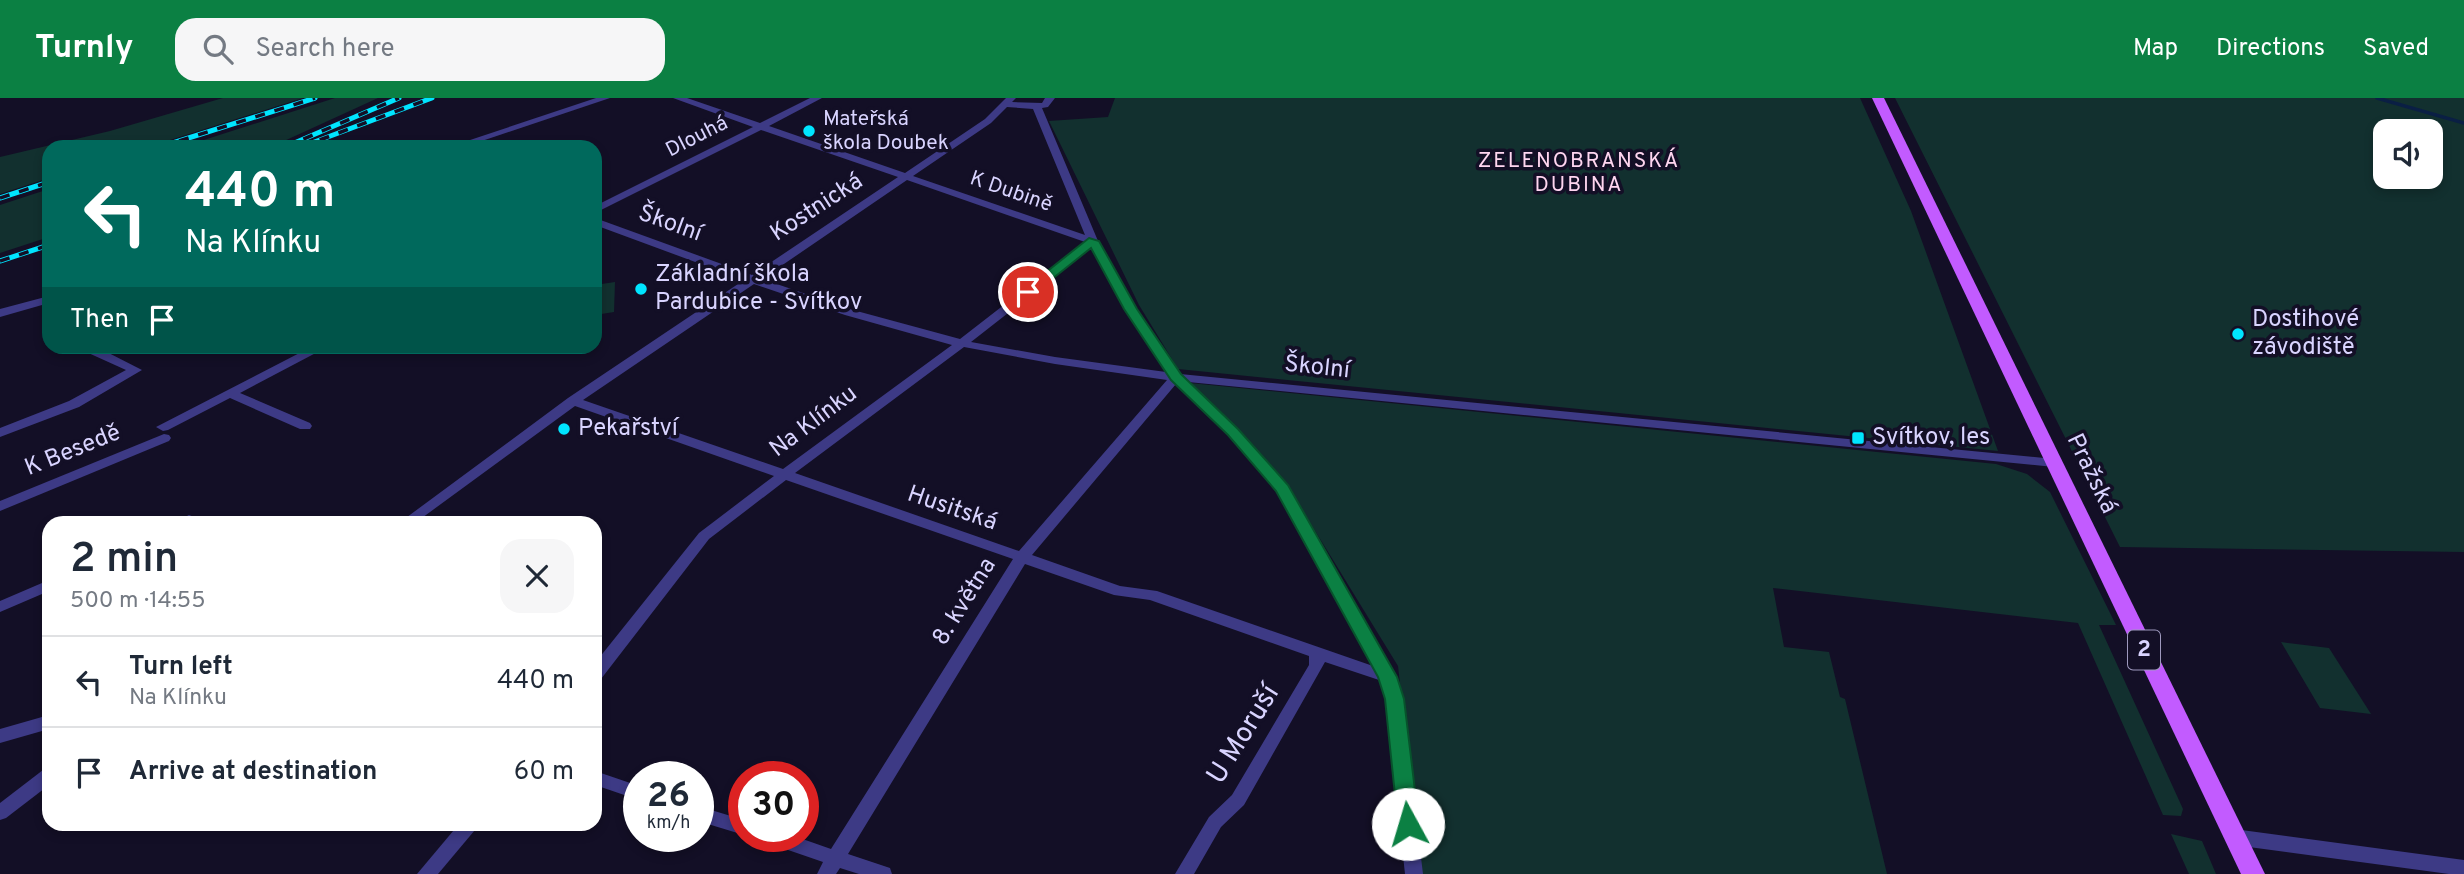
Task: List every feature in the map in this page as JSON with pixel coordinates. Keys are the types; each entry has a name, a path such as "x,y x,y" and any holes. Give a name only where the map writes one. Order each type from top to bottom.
{"main road":[{"name":"Pražská","path":"1878,98 2253,874"}],"street":[{"path":"476,140 605,98"},
{"name":"K Dubině","path":"678,98 1093,241"},
{"name":"Dlouhá","path":"602,206 817,98"},
{"path":"1009,101 1037,107 1045,105 1050,98"},
{"name":"Kostnická","path":"416,516 573,401 988,121 1009,101"},
{"path":"1037,107 1093,241 1130,309 1176,377 1233,432 1282,488 1387,677 1394,699 1414,874"},
{"name":"Školní","path":"602,224 842,311 962,342 1051,359 1176,377 2054,463"},
{"name":"Na Klínku","path":"602,666 704,536 1093,241"},
{"path":"0,313 42,301"},
{"path":"0,433 74,404 136,370 101,354"},
{"path":"230,393 307,354"},
{"name":"8. května","path":"831,866 1022,557 1176,377"},
{"path":"230,393 291,420 305,419"},
{"name":"K Besedě","path":"0,506 163,433 230,393"},
{"name":"Husitská","path":"573,401 1119,591 1152,595 1301,645 1317,655 1387,677"},
{"path":"0,607 42,588"},
{"path":"1342,661 1372,648"},
{"name":"U Moruší","path":"1184,874 1215,822 1238,800 1317,666 1317,655"},
{"path":"0,736 42,724"},
{"path":"0,813 42,780"},
{"path":"602,780 623,788"},
{"path":"426,874 465,831"},
{"path":"2234,837 2464,868"},
{"path":"802,852 831,866 883,874"}],"green space":[{"path":"223,98 303,98 170,140 72,140"},
{"path":"335,98 378,98 286,140 204,140"},
{"path":"1115,98 1860,98 1911,211 1998,451 1178,369 1139,305 1049,121 1108,117"},
{"name":"Dostihové závodiště","path":"1895,98 2464,98 2464,552 2120,547"},
{"path":"42,147 42,180 0,194 0,157"},
{"path":"42,191 42,239 0,253 0,205"},
{"path":"615,282 614,312 602,314 602,284"},
{"path":"1190,383 1996,464 2027,474 2050,492 2116,625 2099,625 2183,809 2181,816 2163,815 2078,623 1773,588 1784,647 1829,652 1840,697 1845,699 1887,874 1422,874 1398,666 1287,485 1241,433"},
{"path":"2281,642 2329,648 2371,714 2320,708"},
{"path":"2171,834 2202,841 2216,874 2189,874"}],"waterway":[{"path":"2377,98 2464,123"}],"railway":[{"path":"182,140 315,98"},
{"path":"301,140 399,98"},
{"path":"320,140 432,98"},
{"path":"0,198 42,184"},
{"path":"0,261 42,247"}],"place":[{"name":"Mateřská škola Doubek","path":"809,131"},
{"name":"Základní škola Pardubice - Svítkov","path":"641,289"},
{"name":"Dostihové závodiště","path":"2238,334"},
{"name":"Pekařství","path":"564,429"},
{"name":"Svítkov, les","path":"1858,438"}],"district":[{"name":"ZELENOBRANSKÁ DUBINA","path":"1579,173"}],"route":[{"path":"1028,292 1093,241 1130,309 1176,377 1233,432 1282,488 1387,677 1394,699 1408,824"}]}
